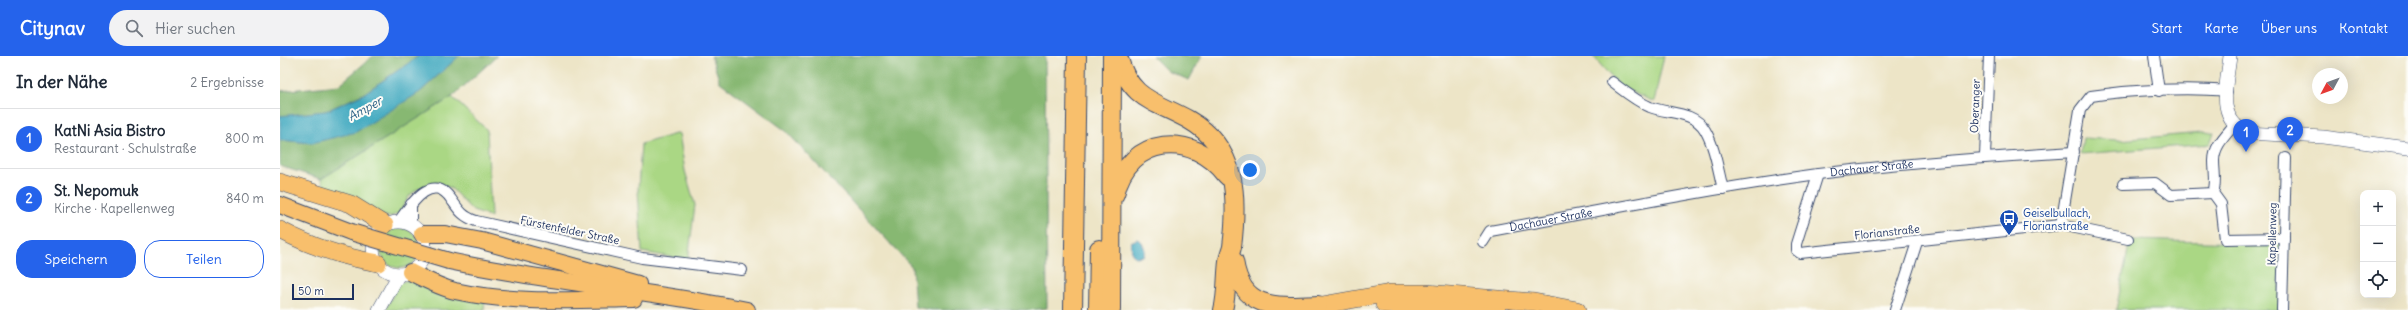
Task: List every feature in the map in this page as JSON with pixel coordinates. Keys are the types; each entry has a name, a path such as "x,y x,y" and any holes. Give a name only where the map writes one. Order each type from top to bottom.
{"highway":[{"path":"1074,310 1076,56"},
{"path":"1098,310 1100,56"},
{"path":"1111,310 1112,56"},
{"path":"1118,56 1124,74 1146,99 1190,120 1215,143 1230,167 1234,180 1231,263 1223,310"},
{"path":"1111,217 1118,184 1122,174 1139,156 1163,145 1189,147 1210,157 1227,176 1234,196"},
{"path":"280,182 351,204 404,226"},
{"path":"280,230 317,249 382,267"},
{"path":"1231,263 1242,291 1257,302 1271,305 1318,305"},
{"path":"1297,310 1390,293 1426,293 1527,301 1577,310"},
{"path":"1348,301 1497,310"}],"main road":[{"path":"280,205 351,232 449,261 563,282 660,294 747,310"},
{"path":"404,226 482,241 628,280 660,294"},
{"path":"405,273 455,291 532,300 635,299 660,294"}],"street":[{"name":"Oberanger","path":"1985,157 1989,56"},
{"path":"2154,56 2158,91"},
{"path":"2230,56 2226,112 2234,125 2246,133 2323,137 2408,148"},
{"path":"1612,82 1635,99 1650,107 1692,117 1704,128 1710,139 1723,189"},
{"path":"2061,224 2080,110 2091,96 2112,93 2158,91 2227,91"},
{"path":"2213,193 2216,185 2215,151 2234,125"},
{"name":"Dachauer Straße","path":"1483,242 1490,232 1723,189 1818,174 1985,157 2074,152"},
{"name":"Kapellenweg","path":"2282,310 2286,158"},
{"name":"Florianstraße","path":"1818,174 1796,244 1796,250 1800,253 1917,242 2061,224 2128,239"},
{"path":"2123,184 2155,183 2171,195 2213,193"},
{"name":"Fürstenfelder Straße","path":"404,226 412,204 419,194 426,190 440,190 447,194 460,213 476,221 642,258 742,270"},
{"path":"2213,193 2221,204 2225,239 2284,238"},
{"path":"404,226 426,252 420,263 405,273 381,306 382,267 374,255 375,238 404,226"},
{"path":"1896,310 1917,242"},
{"path":"382,267 405,273"}],"green space":[{"path":"373,56 419,56 363,94 326,111 280,116 280,91 339,85"},
{"path":"459,56 497,56 452,97 321,179 280,166 280,140 312,143 420,92"},
{"path":"711,56 1045,56 1047,308 1032,310 931,310 915,307 912,267 786,131 720,82"},
{"path":"1152,56 1202,56 1189,80 1167,71"},
{"path":"1593,56 1664,56 1654,102 1619,86"},
{"path":"452,97 487,130 491,217 473,211 452,189 436,182 418,189 410,195 399,213 390,217 382,216 359,202 324,187 321,179"},
{"path":"2214,132 2210,144 2080,154 2083,138 2119,140"},
{"path":"679,133 685,171 695,205 688,260 642,252 638,190 641,144"},
{"path":"404,228 411,231 417,237 420,248 419,256 411,265 404,268 396,268 389,265 381,256 380,244 383,237 392,229"},
{"path":"2130,240 2281,244 2279,310 2116,310"},
{"path":"414,279 485,299 484,310 385,310 400,282"}],"water":[{"name":"Amper","path":"419,56 459,56 420,92 356,132 312,143 280,140 280,116 326,111 362,95"},
{"path":"1137,239 1142,242 1145,250 1143,256 1136,257 1132,254 1131,242"}],"place":[{"name":"St. Nepomuk","path":"2290,150"},
{"name":"KatNi Asia Bistro","path":"2246,152"},
{"name":"Geiselbullach, Florianstraße","path":"2009,236"}]}
